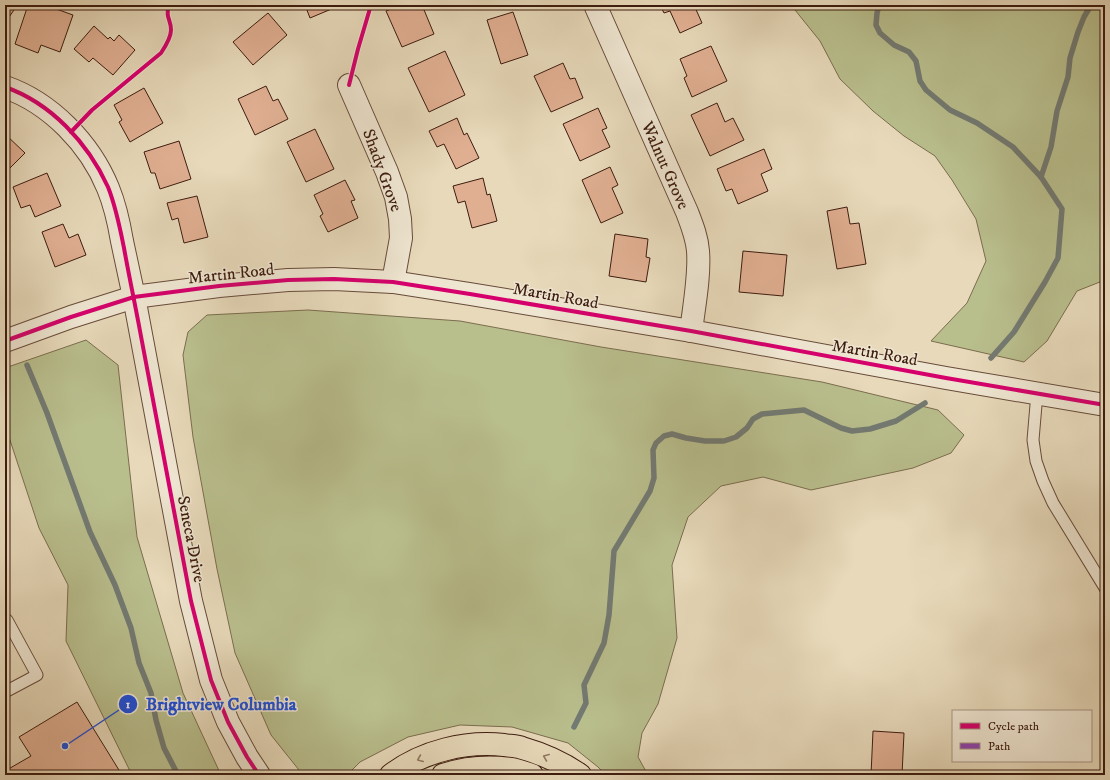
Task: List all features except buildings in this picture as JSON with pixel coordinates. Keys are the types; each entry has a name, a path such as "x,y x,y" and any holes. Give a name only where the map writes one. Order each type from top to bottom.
{"highway":[{"path":"391,775 403,766 447,749 472,744 496,744 521,747 569,767 580,775"},
{"path":"443,775 453,772 492,767 513,769 532,775"}],"street":[{"name":"Walnut Grove","path":"596,6 695,231 698,250 698,271 691,331"},
{"name":"Shady Grove","path":"349,85 387,172 396,197 400,219 401,238 393,282"},
{"name":"Seneca Drive","path":"5,87 32,100 55,116 84,146 98,168 108,188 117,214 191,601 211,680 228,722 259,775"},
{"name":"Martin Road","path":"5,341 71,316 134,298 219,286 288,280 334,279 393,282 691,331 946,378 1105,405"}],"lane":[{"path":"1037,393 1033,440 1036,461 1053,503 1105,588"},
{"path":"5,692 37,675 7,620"}],"green space":[{"path":"791,5 1105,5 1105,280 1077,291 1047,341 1024,362 931,341 967,303 986,261 976,219 935,156 904,136 873,111 840,79 820,41"},
{"path":"308,310 460,321 601,347 822,382 938,410 964,435 951,453 913,468 811,490 763,477 721,486 688,517 672,565 677,638 658,704 642,733 638,757 648,775 606,775 568,743 512,727 460,725 408,737 360,762 347,775 303,775 271,735 235,653 217,569 193,437 183,355 188,332 207,315"},
{"path":"86,340 118,365 137,537 183,693 221,775 133,775 66,641 68,585 39,528 5,425 5,368"}],"waterway":[{"path":"879,5 876,25 880,33 894,45 909,52 916,61 920,81 926,90 950,110 977,123 1013,147 1041,177 1062,209 1058,258 1014,332 991,358"},
{"path":"1041,177 1051,147 1057,111 1068,77 1070,58 1078,32 1091,5"},
{"path":"27,365 47,413 90,532 115,585 131,628 139,663 151,693 156,720 164,748 178,775"},
{"path":"574,727 586,703 584,685 604,643 609,615 614,551 650,491 654,478 653,450 656,443 664,436 672,434 705,441 724,441 736,437 747,428 753,419 762,414 804,410 841,428 852,431 870,429 896,421 925,403"}],"cycle path":[{"path":"71,132 92,110 161,53 168,42 171,33 171,26 168,16 169,5"},
{"path":"349,85 371,5"},
{"path":"5,87 38,103 66,126 90,155 100,171 111,195 118,218 124,248 191,601 211,680 228,722 247,757 259,775"},
{"path":"5,341 71,317 134,297 219,286 288,280 334,279 393,282 691,331 946,378 1105,405"}],"place":[{"name":"Brightview Columbia","path":"65,746"}]}
